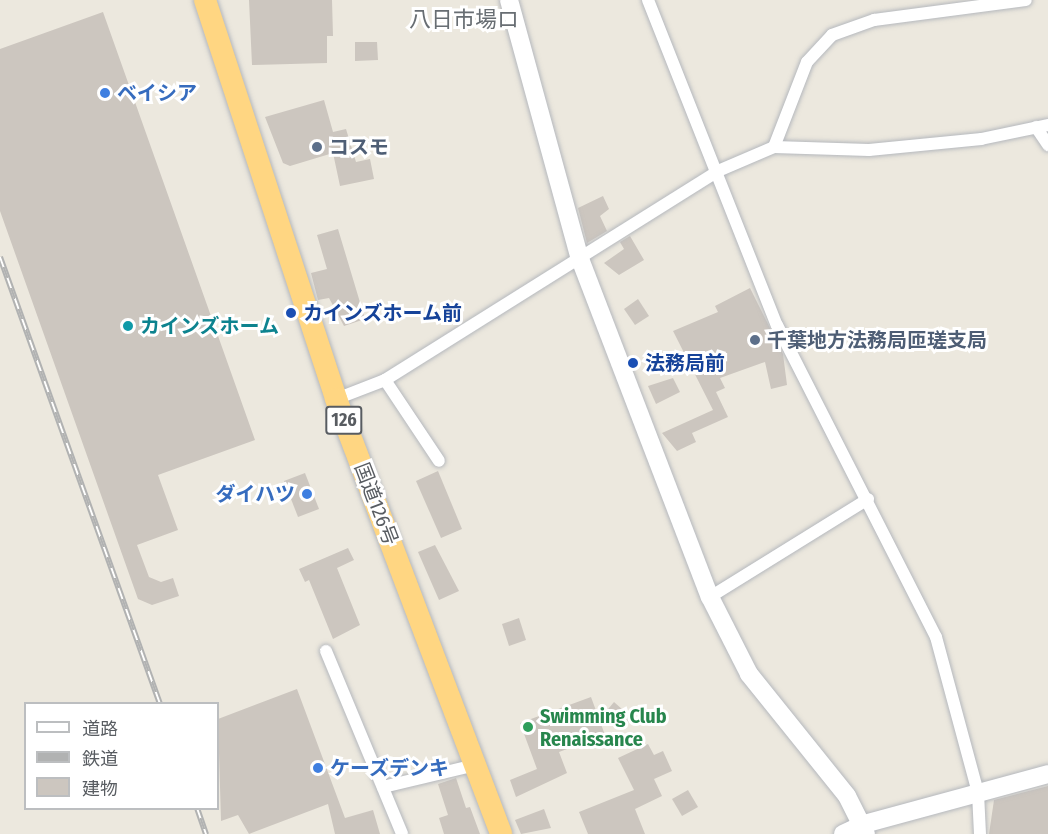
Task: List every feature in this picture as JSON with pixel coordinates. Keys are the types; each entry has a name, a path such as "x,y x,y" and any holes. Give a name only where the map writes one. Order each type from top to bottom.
{"highway":[{"name":"国道126号","path":"205,0 336,399 501,834"}],"street":[{"path":"509,0 580,259 710,597 749,674 865,829"},
{"path":"648,0 718,171 777,325 936,637 978,793 980,834"},
{"path":"774,147 807,62 832,35 874,20 1026,0"},
{"path":"336,399 385,380 718,171 774,147 869,150 981,139 1042,126 1048,145"},
{"path":"385,380 439,461"},
{"path":"710,597 868,500"},
{"path":"326,651 402,834"},
{"path":"383,787 475,765"},
{"path":"843,834 1048,774"}],"building":[{"path":"249,0 332,0 333,36 327,36 327,63 252,65"},
{"name":"カインズホーム","path":"103,12 255,440 158,475 178,530 137,545 149,577 161,582 173,578 179,596 152,605 138,599 0,211 0,49"},
{"path":"355,42 377,42 378,60 355,61"},
{"path":"324,100 333,132 346,129 356,162 370,159 374,179 340,186 333,153 290,166 283,163 265,117"},
{"path":"603,196 609,209 600,216 607,231 587,243 578,208"},
{"path":"338,229 365,319 344,326 329,298 318,300 311,273 327,269 317,235"},
{"path":"630,236 644,260 619,275 604,263 624,249 620,242"},
{"path":"750,288 783,354 787,385 771,389 765,362 720,378 725,388 716,392 728,417 692,433 696,442 677,451 662,433 713,410 673,331 718,312 715,306"},
{"path":"638,299 649,316 635,325 624,309"},
{"path":"673,378 680,392 656,404 648,386"},
{"path":"438,471 462,529 441,538 416,481"},
{"path":"305,473 319,509 298,517 284,481"},
{"path":"435,545 459,591 439,600 418,552"},
{"path":"348,548 354,560 337,568 360,625 333,639 309,580 305,582 299,569"},
{"path":"519,618 526,640 509,646 502,624"},
{"path":"297,689 345,818 373,810 380,834 335,834 328,804 249,834 238,815 221,821 219,719"},
{"path":"591,697 605,735 559,752 567,773 516,797 510,780 537,769 520,723"},
{"path":"614,702 632,718 622,729 604,714"},
{"path":"648,744 654,755 663,751 672,771 654,779 662,796 635,809 645,834 588,834 579,812 634,790 618,758"},
{"path":"456,778 466,808 470,807 480,834 444,834 439,818 448,815 438,784"},
{"path":"1048,786 1048,834 989,834 994,800"},
{"path":"688,790 698,807 682,816 672,799"},
{"path":"544,809 551,828 521,834 515,820"}],"railway":[{"path":"0,257 159,702"},
{"path":"198,810 206,834"}],"place":[{"name":"ベイシア","path":"105,93"},
{"name":"コスモ","path":"317,147"},
{"name":"カインズホーム前","path":"291,313"},
{"name":"カインズホーム","path":"128,326"},
{"name":"千葉地方法務局匝瑳支局","path":"755,340"},
{"name":"法務局前","path":"633,363"},
{"name":"ダイハツ","path":"307,494"},
{"name":"Swimming Club Renaissance","path":"528,727"},
{"name":"ケーズデンキ","path":"318,768"}],"district":[{"name":"八日市場ロ","path":"464,20"}]}
